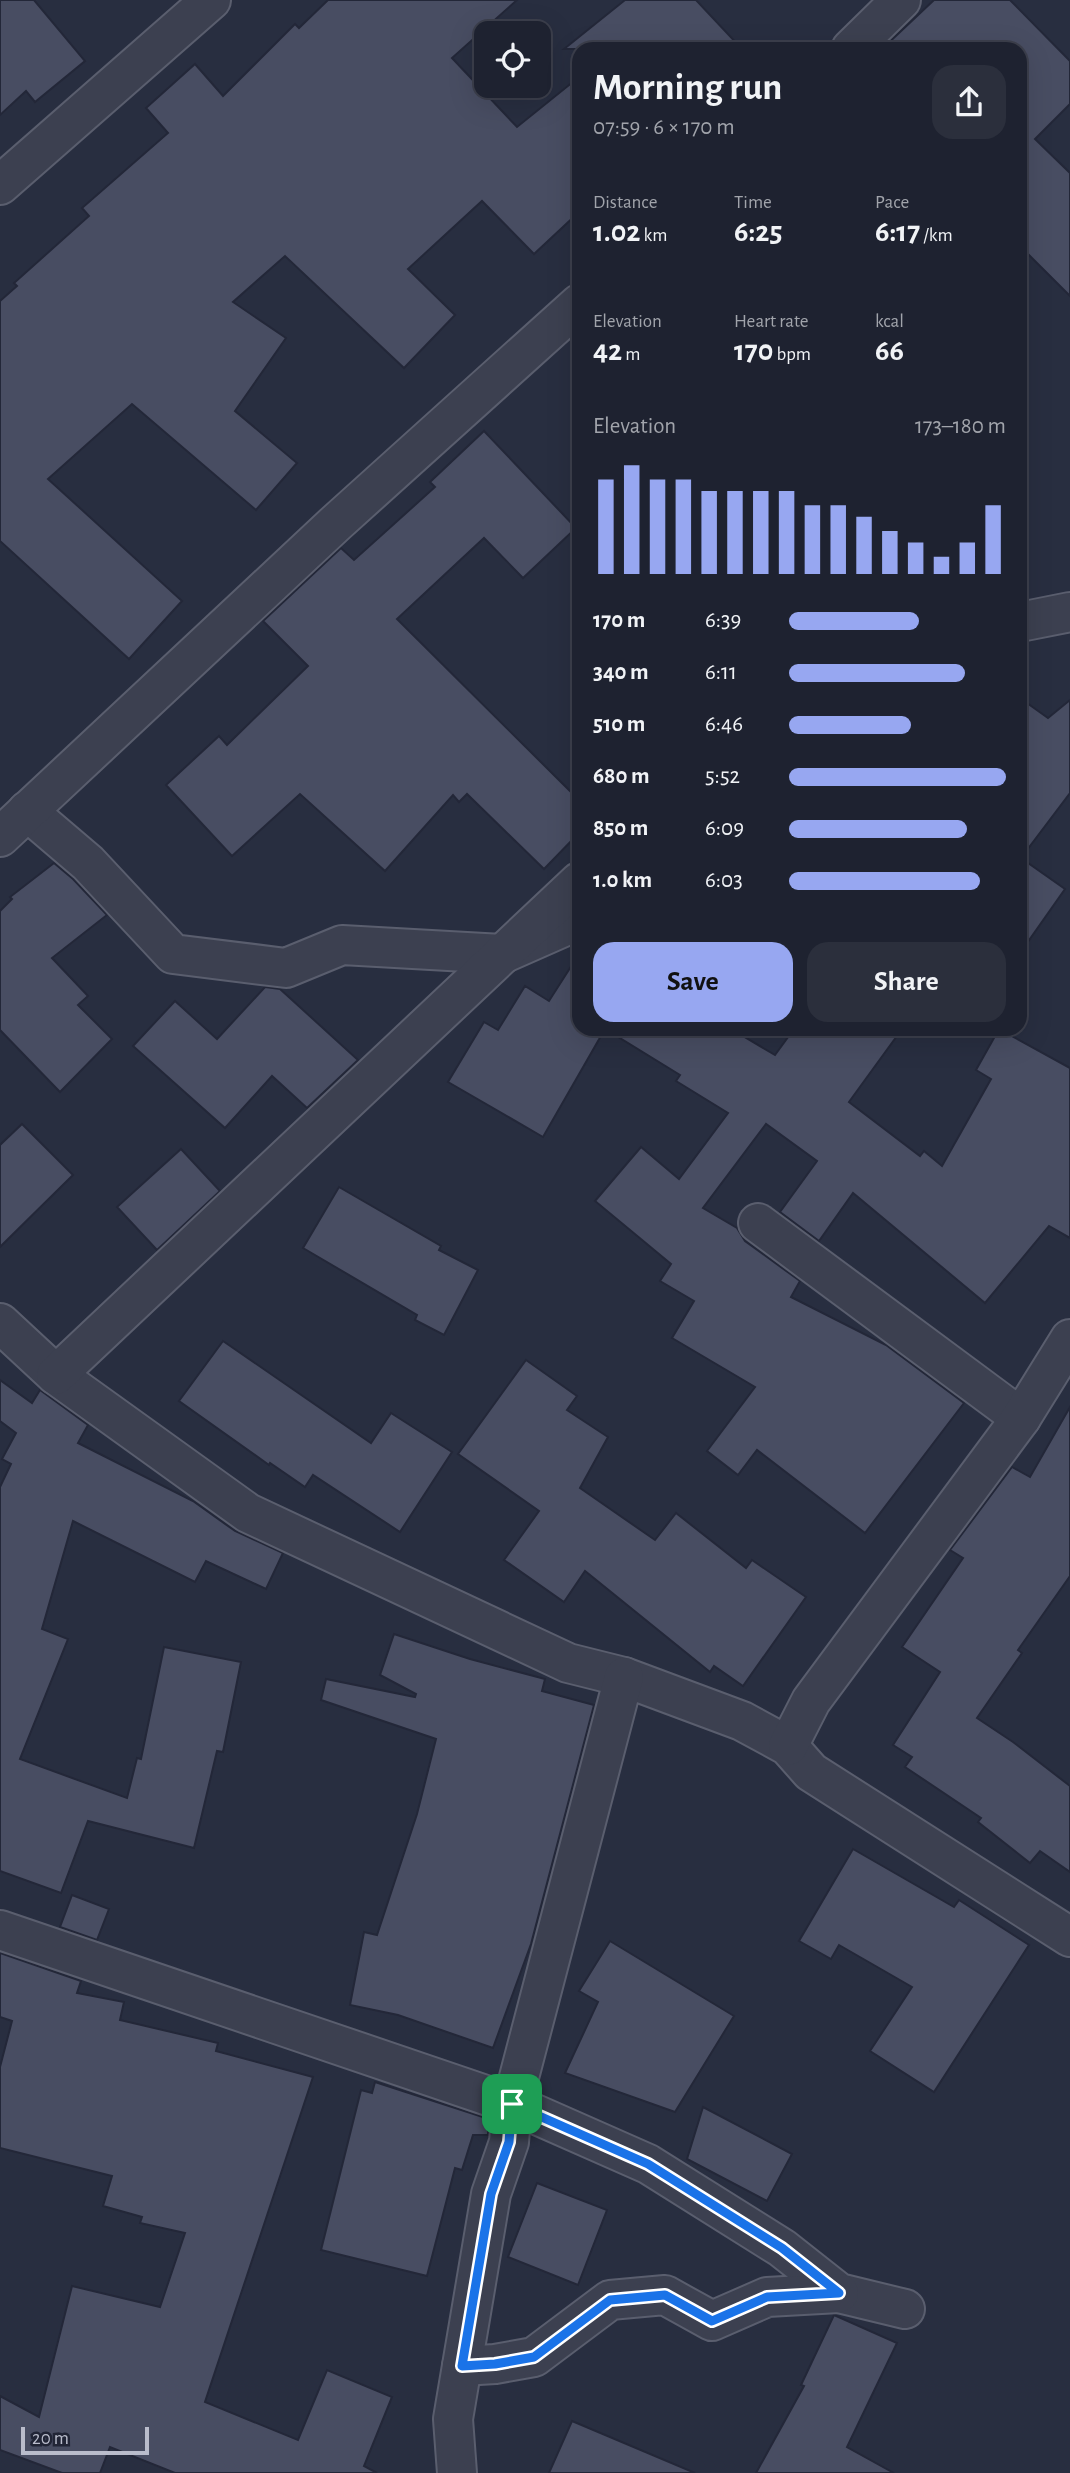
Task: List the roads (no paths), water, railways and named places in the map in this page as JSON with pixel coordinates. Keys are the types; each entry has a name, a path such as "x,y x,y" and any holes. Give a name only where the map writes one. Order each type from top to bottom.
{"street":[{"path":"0,185 211,0"},
{"path":"859,42 901,0"},
{"path":"0,837 336,523 572,310"},
{"path":"1027,621 1070,612"},
{"path":"27,811 89,863 173,954 286,968 342,945 502,954 572,923"},
{"path":"55,1375 572,889"},
{"path":"758,1223 1021,1418"},
{"path":"0,1323 55,1375 248,1513 568,1662 624,1676 743,1721 788,1746 811,1772 1070,1937"},
{"path":"788,1746 811,1701 1021,1418 1070,1339"},
{"path":"457,2473 453,2419 491,2194 509,2142 512,2104 624,1676"},
{"path":"0,1930 512,2104 648,2164 782,2248 839,2293"},
{"path":"462,2366 495,2364 534,2357 610,2300 665,2295 712,2321 767,2297 839,2293 905,2309"}]}
